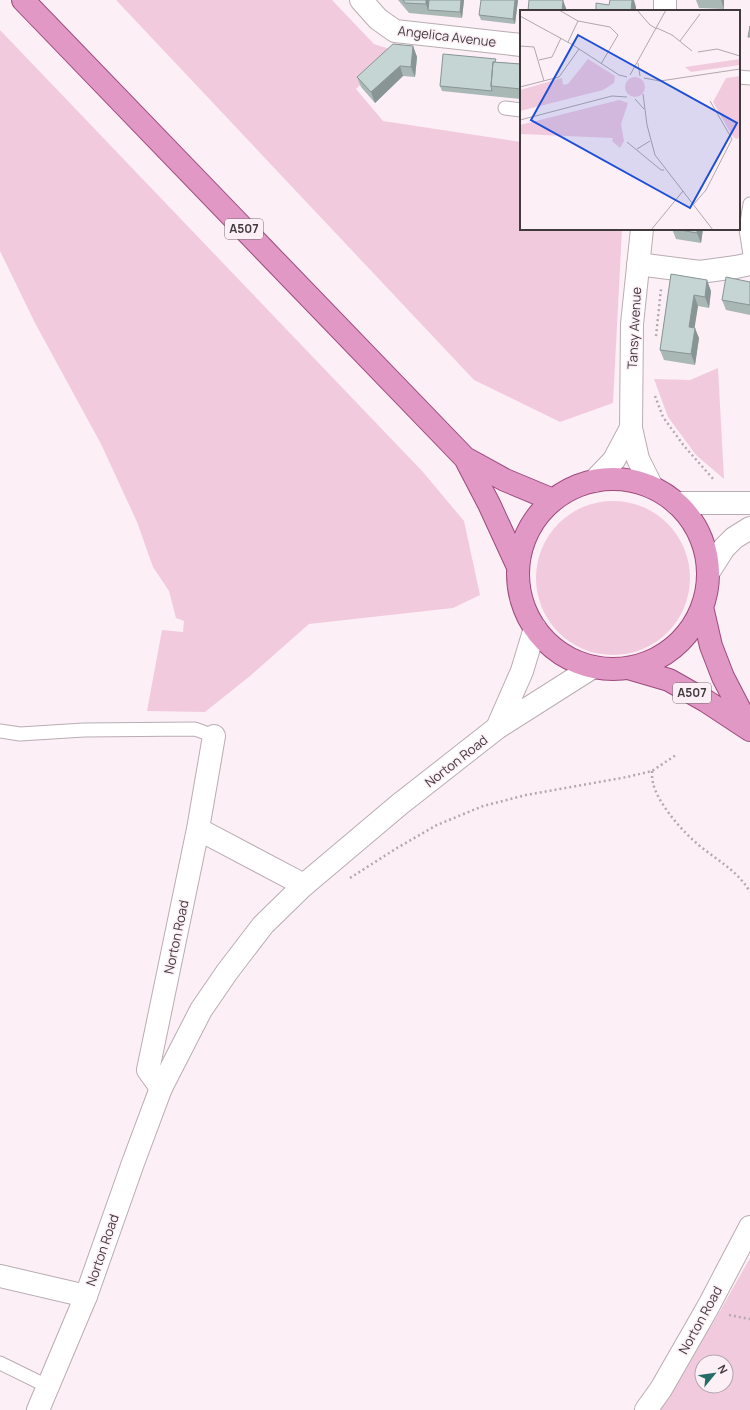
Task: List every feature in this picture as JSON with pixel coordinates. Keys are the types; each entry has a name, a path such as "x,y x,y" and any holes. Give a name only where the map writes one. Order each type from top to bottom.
{"main road":[{"name":"A507","path":"23,0 465,458 489,504 518,567"},
{"name":"A507","path":"465,458 505,480 553,500"},
{"path":"611,479 632,481 652,487 676,503 693,523 704,547 708,573 707,591 702,608 694,625 681,641 666,654 648,663 628,668 593,667 570,659 551,646 535,628 521,599 518,567 523,543 534,521 553,500 569,490 594,481 611,479"},
{"name":"A507","path":"702,608 711,646 723,677 750,730"},
{"name":"A507","path":"628,668 669,680 706,701 750,730"}],"street":[{"name":"Angelica Avenue","path":"360,0 378,19 395,31 520,45"},
{"name":"Tansy Avenue","path":"642,230 632,324 631,428 638,459 652,487"},
{"path":"638,264 700,272 750,264"},
{"name":"Tansy Avenue","path":"594,481 614,460 631,428"},
{"path":"676,503 750,503"},
{"path":"708,573 724,548 734,538 750,528"},
{"name":"Norton Road","path":"497,728 522,671 535,628"},
{"name":"Norton Road","path":"38,1410 49,1387 86,1296 130,1170 161,1088 201,1010 227,972 263,925 304,886 400,804 497,728 593,667"},
{"name":"Norton Road","path":"161,1088 148,1070 198,828 214,736"},
{"path":"198,828 304,886"},
{"name":"Norton Road","path":"646,1410 661,1389 708,1307 750,1227"},
{"path":"0,1276 86,1296"}],"lane":[{"path":"740,77 750,78"},
{"path":"505,108 520,110"},
{"path":"750,204 746,229 750,255"},
{"path":"0,731 20,734 84,730 194,729 214,736"},
{"path":"0,1363 49,1387"}],"path":[{"path":"656,339 663,267"},
{"path":"654,392 663,417 684,446 720,486"},
{"path":"349,879 437,825 483,806 526,795 652,771 676,755"},
{"path":"652,771 653,783 660,800 686,834 737,874 746,884 750,892"}],"shaded area":[{"path":"116,0 332,0 374,44 396,51 356,89 383,121 520,142 520,230 622,230 613,403 560,422 474,380"},
{"path":"0,30 423,472 464,521 480,595 453,608 309,624 250,676 205,712 147,711 162,630 183,632 184,621 176,618 169,591 153,567 137,522 101,444 35,323 0,251"},
{"path":"718,368 724,479 696,455 668,417 654,379 690,380"},
{"path":"605,501 621,501 643,507 668,523 684,548 689,563 689,593 684,608 668,633 656,642 635,652 621,655 605,655 591,652 577,646 564,638 553,627 539,600 536,586 536,570 539,556 545,542 553,529 564,518 591,504"},
{"path":"750,1258 750,1410 656,1410 716,1318"}],"building":[{"path":"403,0 426,0 426,4 405,3"},
{"path":"429,0 461,0 460,12 428,10"},
{"path":"481,0 515,0 513,19 479,15"},
{"path":"529,0 563,0 562,10 528,10"},
{"path":"610,0 632,0 631,10 596,10 596,3 609,5"},
{"path":"750,26 750,37 748,37"},
{"path":"393,44 413,46 411,67 400,66 371,92 357,77"},
{"path":"443,54 496,59 495,62 493,62 492,91 440,86"},
{"path":"493,62 520,64 520,89 491,86"},
{"path":"680,230 697,230 697,233"},
{"path":"671,274 707,280 705,297 694,295 689,327 695,328 691,354 660,350"},
{"path":"726,277 750,282 750,305 722,300"}]}
